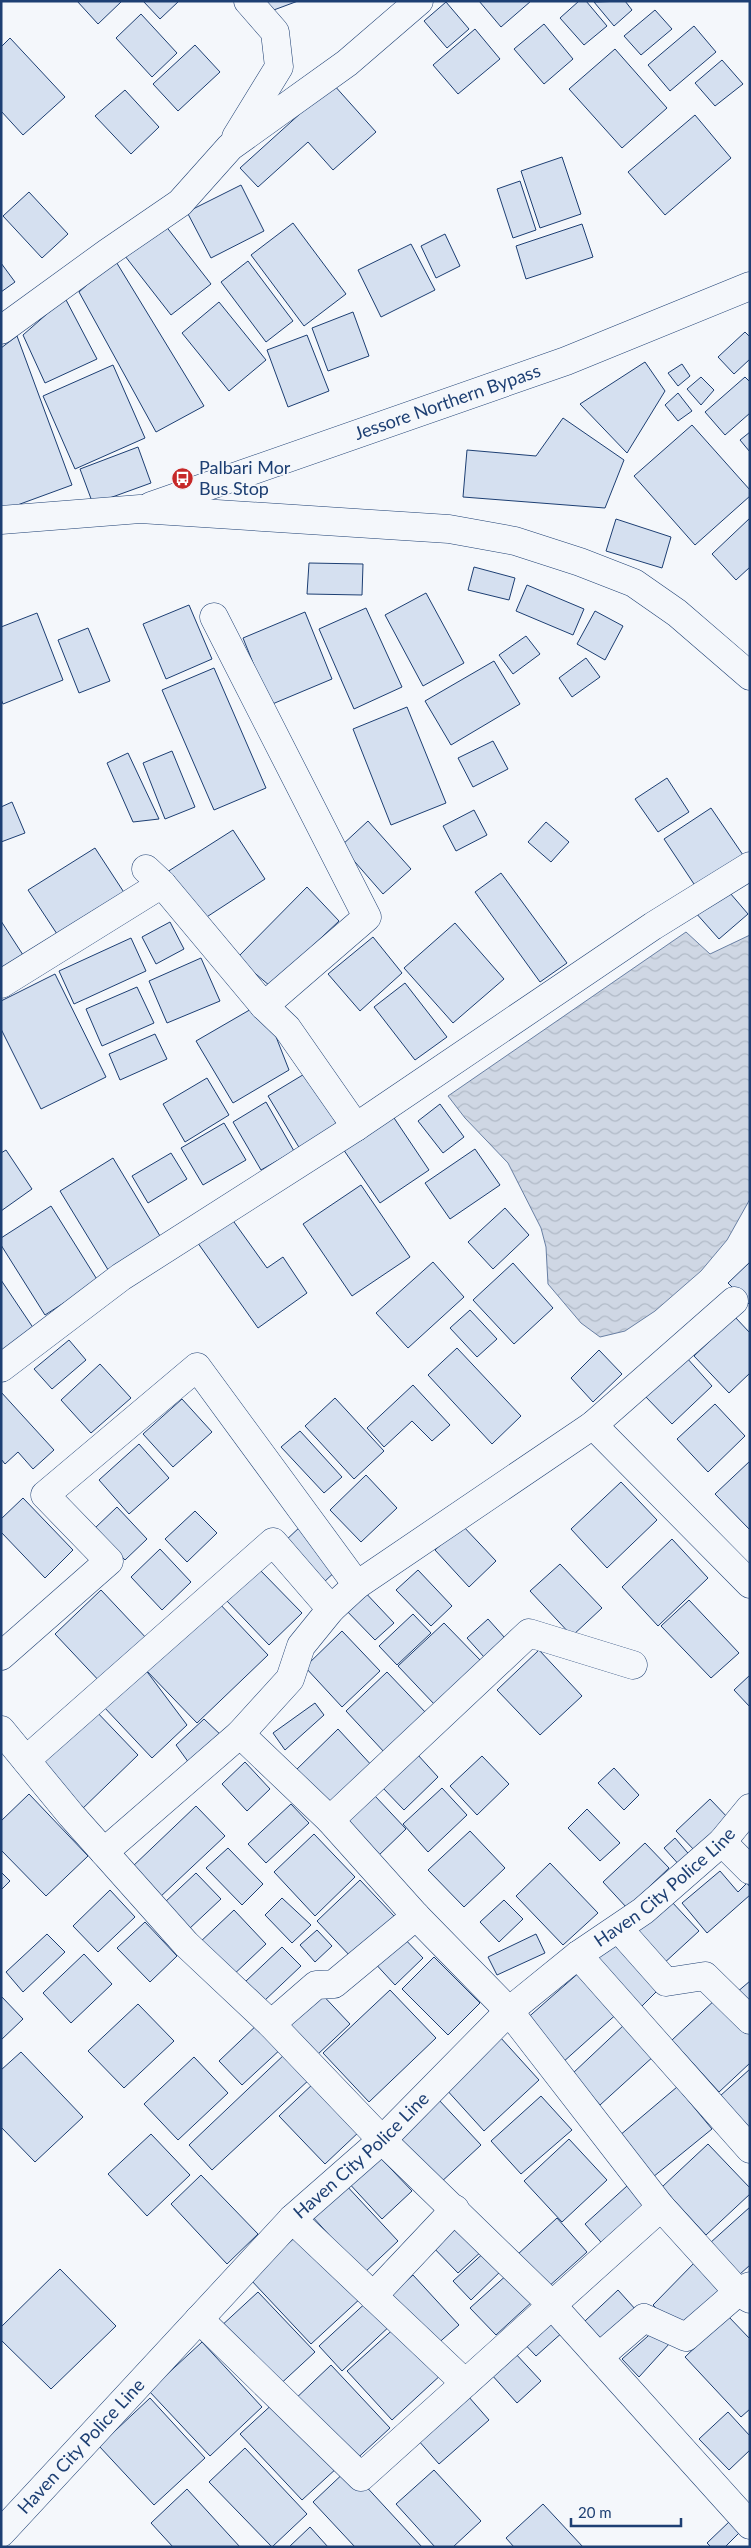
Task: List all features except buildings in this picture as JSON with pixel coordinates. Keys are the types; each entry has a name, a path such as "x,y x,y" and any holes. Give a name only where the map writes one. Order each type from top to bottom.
{"main road":[{"path":"1,330 180,203 230,146 279,67 275,32 248,1"},
{"path":"230,146 347,63 420,1"},
{"name":"Jessore Northern Bypass","path":"140,509 566,361 750,286"},
{"path":"1,520 140,509 448,528 515,542 580,562 634,583 676,613 750,676"},
{"path":"214,617 367,917 264,1006"},
{"path":"1,1368 121,1277 356,1127 653,926 750,866"},
{"path":"1,984 154,876 264,1006 288,1028 356,1127"},
{"path":"104,1852 240,1734 290,1680 301,1646 331,1609 357,1585 593,1425 734,1301"},
{"path":"1,1656 109,1561 45,1496 197,1367 357,1585"},
{"path":"593,1425 750,1584"},
{"path":"26,1760 273,1542 331,1609"},
{"path":"330,1820 529,1633 633,1665"},
{"path":"1,1730 104,1852 186,1944 271,2024 382,2140 551,2304 750,2525"},
{"path":"240,1734 330,1820 416,1916 509,2011 661,2207 746,2293 686,2337 644,2318 599,2357"},
{"name":"Haven City Police Line","path":"1,2533 292,2219 382,2140 509,2011 578,1955 643,1912 722,1842 750,1808"},
{"path":"722,1842 750,1870"},
{"path":"271,2024 316,1985 334,1984 416,1916"},
{"path":"619,1929 666,1982 705,1976 750,2020"},
{"path":"578,1955 749,2147"},
{"path":"199,2318 361,2477 661,2207"},
{"path":"373,2296 455,2209"},
{"path":"292,2219 465,2383"}],"water":[{"path":"686,932 710,954 750,935 750,1199 727,1240 701,1271 655,1311 625,1331 600,1337 581,1323 548,1284 546,1247 541,1228 508,1163 465,1118 448,1096"}],"place":[{"name":"Palbari Mor Bus Stop","path":"183,478"}]}
